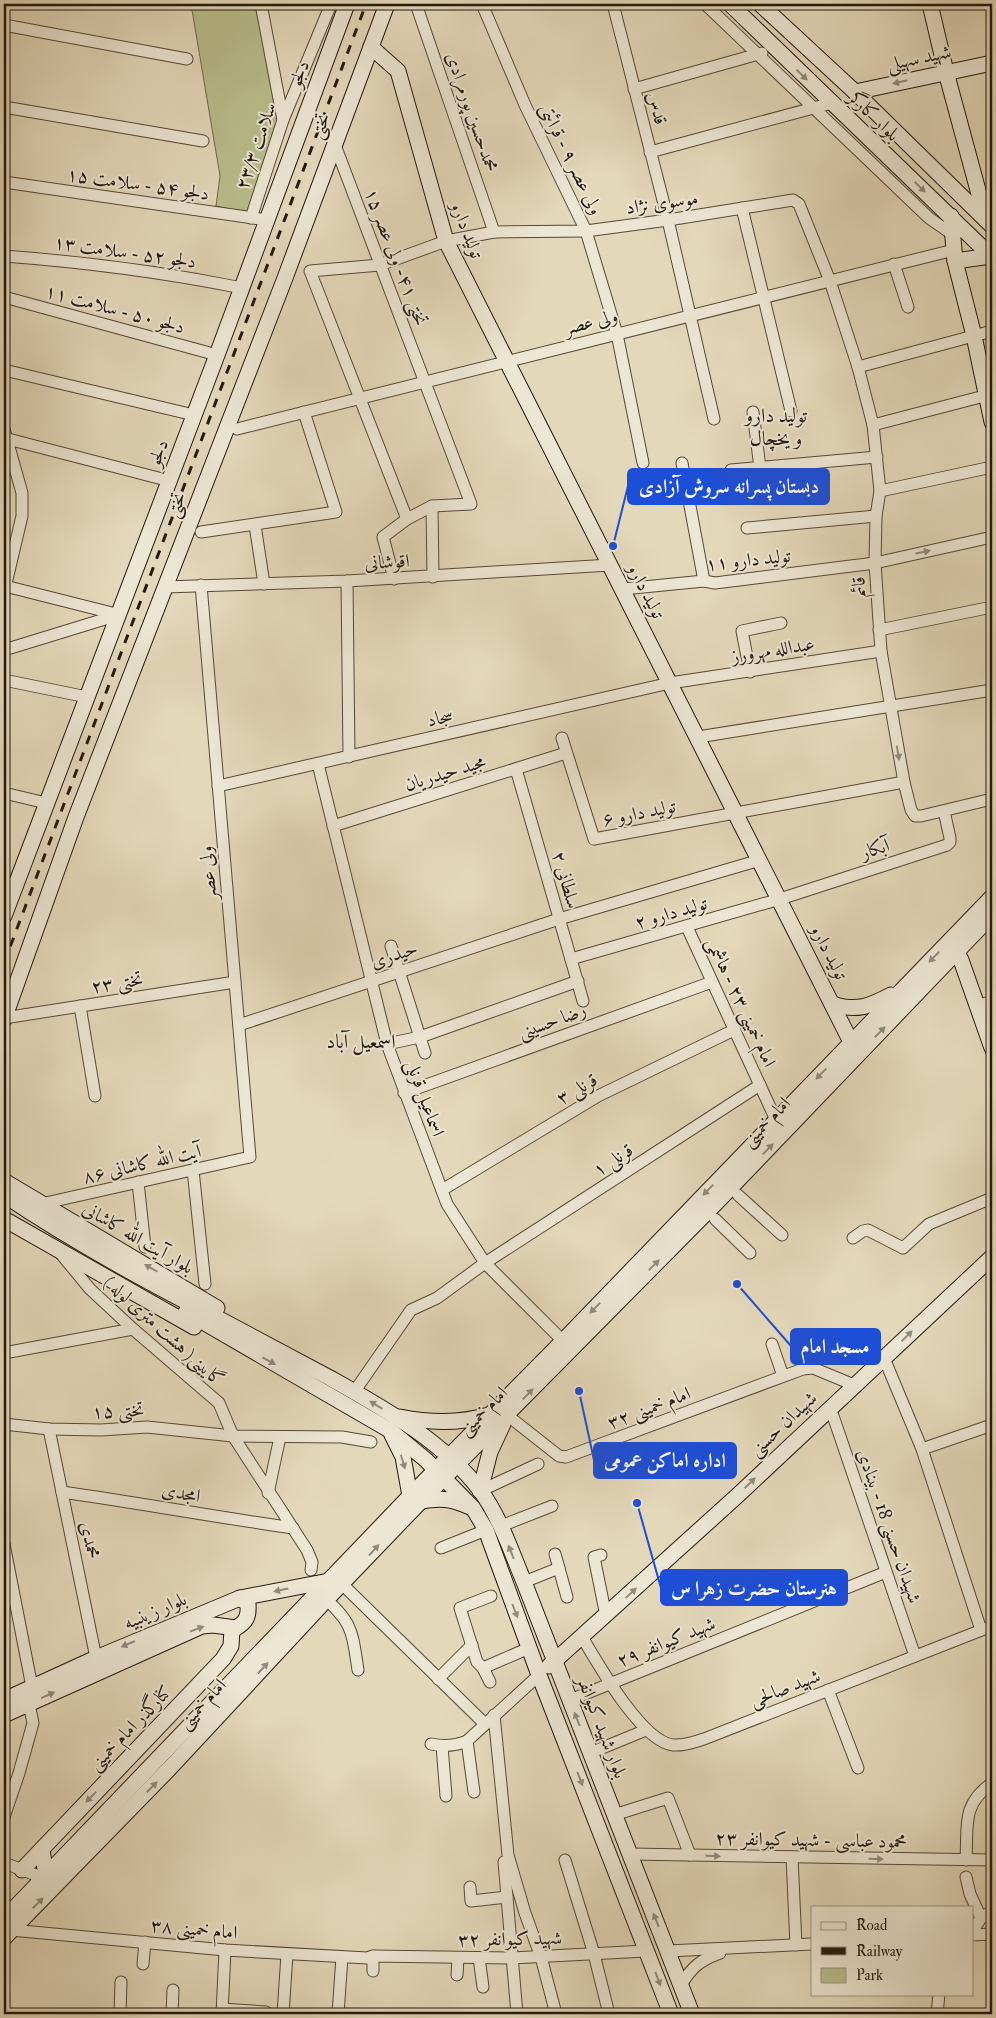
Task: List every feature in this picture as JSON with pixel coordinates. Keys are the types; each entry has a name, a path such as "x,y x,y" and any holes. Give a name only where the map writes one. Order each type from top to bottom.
{"main road":[{"name":"دلجو","path":"4,916 170,481 347,4"},
{"name":"تختی","path":"4,1019 76,817 335,145 387,4"},
{"name":"بلوار کارگر","path":"730,4 992,256"},
{"name":"بلوار کارگر","path":"760,4 855,92 989,223"},
{"path":"930,4 946,72 989,223"},
{"name":"تولید دارو","path":"371,47 398,71 446,241 851,1042"},
{"name":"شهید سهیلی","path":"855,92 992,63"},
{"path":"951,216 954,255 989,395 992,422"},
{"path":"954,255 992,256"},
{"name":"امام خمینی","path":"6,1929 45,1877 329,1589 415,1498 452,1461 507,1416 716,1203 952,947 992,897"},
{"name":"امام خمینی","path":"452,1461 489,1415 563,1341 901,990 992,915"},
{"path":"952,947 985,1003 992,1048"},
{"path":"833,1004 845,1008 858,1008 871,1005 901,990"},
{"path":"7,1189 66,1245"},
{"name":"بلوار آیت الله کاشانی","path":"7,1189 41,1204 214,1305 246,1340 354,1392 395,1416 452,1461"},
{"path":"4,1207 66,1245"},
{"name":"بلوار آیت الله کاشانی","path":"4,1220 66,1245 206,1312 246,1340 390,1431 440,1473"},
{"name":"شهیدان حسنی","path":"539,1675 606,1616 992,1257"},
{"path":"395,1416 425,1422 446,1422 476,1419 489,1415"},
{"path":"480,1491 490,1452 507,1416"},
{"path":"390,1431 402,1457 415,1498 455,1500 473,1508"},
{"name":"بلوار شهید کیوانفر","path":"452,1461 480,1491 494,1528 529,1648 671,2014"},
{"name":"بلوار شهید کیوانفر","path":"440,1473 494,1528 524,1582 692,2014"},
{"name":"امام خمینی","path":"6,1929 169,1769 329,1589"},
{"name":"بلوار زینبیه","path":"4,1700 96,1658 240,1598 329,1589"},
{"path":"232,1629 244,1623 249,1614 248,1604 240,1598"},
{"name":"بلوار زینبیه","path":"4,1714 202,1626 213,1625 232,1629"},
{"name":"کنارگذر امام خمینی","path":"22,1870 223,1659 232,1646 232,1629"},
{"path":"42,1849 45,1877"}],"street":[{"path":"261,4 283,120"},
{"name":"سلامت ۲۳/۳","path":"251,218 283,120 331,4"},
{"name":"محمدحسین پورمرادی","path":"416,4 494,232"},
{"name":"ولی عصر ۹ - قرائتی","path":"482,4 525,105 586,231 616,334 643,463"},
{"name":"قدس","path":"613,4 668,220 714,419"},
{"path":"705,4 929,218 952,234"},
{"path":"4,25 188,59"},
{"path":"634,88 776,49"},
{"path":"650,152 832,103"},
{"path":"4,107 203,141"},
{"name":"تختی ۴۱- ولی عصر ۱۵","path":"335,145 471,504 432,506"},
{"name":"دلجو ۵۴ - سلامت ۱۵","path":"4,182 267,220"},
{"name":"موسوی نژاد","path":"359,398 310,271 380,265 446,241 494,232 586,231 793,200"},
{"name":"قائم","path":"793,200 799,204 830,280 858,367 873,425 880,491 876,516 875,563 881,651 904,782 911,810 915,816 992,799"},
{"path":"742,208 791,411"},
{"name":"ولی عصر","path":"237,429 894,264 954,255"},
{"name":"دلجو ۵۲ - سلامت ۱۳","path":"4,256 55,260 181,276 242,288"},
{"path":"894,264 908,307"},
{"name":"دلجو ۵۰ - سلامت ۱۱","path":"4,297 217,355"},
{"path":"858,367 992,331"},
{"path":"4,370 194,415"},
{"path":"873,425 903,419 989,395"},
{"path":"359,398 407,519"},
{"path":"201,532 336,512 304,412"},
{"path":"753,412 760,468"},
{"path":"6,434 170,481"},
{"path":"6,434 22,493 22,516 4,590 118,615"},
{"path":"731,470 877,457"},
{"path":"682,463 704,581"},
{"path":"880,491 992,468"},
{"path":"394,579 383,537 407,519 432,506 433,577"},
{"path":"747,528 876,516"},
{"path":"255,525 264,584"},
{"name":"تولید دارو ۱۱","path":"623,589 704,581 715,583 875,563 992,537"},
{"name":"اقوشانی","path":"165,587 394,579 610,565"},
{"path":"347,581 349,756"},
{"name":"ولی عصر","path":"201,585 250,1157"},
{"path":"879,630 992,607"},
{"path":"4,650 118,615"},
{"path":"750,672 742,631 781,623"},
{"name":"عبدالله مهرورز","path":"670,683 881,651"},
{"path":"4,680 87,697"},
{"name":"سجاد","path":"218,786 670,683"},
{"path":"698,737 992,690"},
{"name":"تولید دارو ۶","path":"562,738 594,839 736,812"},
{"name":"مجید حیدریان","path":"333,826 566,753"},
{"name":"اسماعیل قرنلی","path":"318,764 387,1044 446,1204 485,1263 563,1341"},
{"name":"۲ سلطانی","path":"516,769 583,1001"},
{"path":"736,812 904,782"},
{"path":"4,793 46,803"},
{"name":"آبکار","path":"780,899 947,845 950,842 950,838 944,811"},
{"name":"حیدری","path":"239,1025 560,919 760,860"},
{"name":"تولید دارو ۲","path":"571,959 780,899"},
{"name":"امام خمینی ۲۳ - هاشمی","path":"687,927 776,1120"},
{"path":"391,946 401,971 425,1053"},
{"path":"387,1044 420,1037 578,981"},
{"name":"تختی ۲۳","path":"4,1019 235,982"},
{"name":"رضا حسینی","path":"404,1093 712,982"},
{"path":"80,1006 95,1096"},
{"name":"قرنلی ۳","path":"442,1190 598,1096 734,1030"},
{"name":"قرنلی ۱","path":"354,1392 411,1310 437,1298 485,1263 760,1086"},
{"name":"آیت الله کاشانی ۸۶","path":"41,1204 250,1157"},
{"path":"193,1170 206,1284"},
{"path":"138,1182 145,1247"},
{"path":"738,1195 782,1236"},
{"path":"853,1238 868,1230 903,1248 929,1224 992,1198"},
{"path":"715,1219 750,1253"},
{"name":"گایینی( هشت متری لوله )","path":"66,1245 90,1289 219,1403 233,1436 268,1493 307,1550 312,1562 311,1570"},
{"path":"4,1353 133,1329"},
{"path":"772,1344 783,1376 813,1368 854,1385"},
{"path":"884,1358 922,1449 987,1628"},
{"name":"امام خمینی ۳۲","path":"507,1416 559,1456 566,1457 783,1376"},
{"name":"شهیدان حسنی 18 - بینادی","path":"830,1407 915,1656"},
{"name":"تختی ۱۵","path":"4,1424 49,1429 101,1430 147,1427 233,1436 342,1437 371,1442"},
{"path":"922,1449 992,1425"},
{"name":"محمدی","path":"49,1429 96,1658"},
{"path":"268,1493 280,1437"},
{"path":"480,1491 538,1464"},
{"name":"امجدی","path":"62,1492 293,1528"},
{"path":"441,1548 552,1506"},
{"path":"4,1544 32,1687"},
{"path":"555,1554 567,1597"},
{"path":"601,1555 594,1557 606,1616"},
{"path":"524,1582 559,1568"},
{"name":"شهید کیوانفر ۲۹","path":"570,1700 886,1572"},
{"path":"329,1589 352,1629 358,1670"},
{"path":"329,1589 438,1679 485,1724"},
{"path":"490,1682 483,1668 477,1662 460,1608 491,1596"},
{"name":"شهید صالحی","path":"582,1637 610,1683 646,1730 658,1740 673,1745 704,1739 987,1628"},
{"path":"438,1679 472,1645"},
{"path":"483,1668 529,1648"},
{"path":"446,1796 437,1745 457,1745 467,1741 539,1675"},
{"path":"828,1690 858,1768"},
{"path":"4,1817 33,1723 29,1704"},
{"path":"494,1715 505,1855 508,1871 541,1957 556,2014"},
{"path":"590,1753 646,1730"},
{"path":"467,1741 474,1792"},
{"path":"966,1860 969,1814 973,1801 979,1793 992,1783"},
{"path":"614,1815 668,1798 690,1855"},
{"name":"محمود عباسی - شهید کیوانفر ۲۳","path":"630,1854 992,1860"},
{"path":"792,1857 796,1945"},
{"path":"565,1860 594,1954 609,2014"},
{"path":"4,1863 45,1877"},
{"path":"508,1871 507,1897 517,2014"},
{"path":"966,1877 970,1894 981,1918"},
{"path":"470,1887 471,1901 507,1897"},
{"path":"974,1930 981,1918 992,1911"},
{"name":"امام خمینی ۳۸","path":"6,1929 226,1950 342,1957 367,1958 373,1956"},
{"path":"974,1933 992,1934"},
{"path":"143,1964 145,1942"},
{"path":"668,1951 811,1944"},
{"path":"681,1985 688,1973 703,1959 731,1948"},
{"path":"226,1950 222,2011 266,2012"},
{"name":"شهید کیوانفر ۳۲","path":"373,1956 512,1958 646,1951"},
{"path":"283,2014 287,1954"},
{"path":"373,1956 373,1971"},
{"path":"338,2010 342,1957"},
{"path":"457,1975 458,1958"},
{"path":"479,1958 482,1987"},
{"path":"120,2014 122,1982"},
{"path":"172,2014 173,1990"},
{"path":"937,2014 939,1996"}],"green space":[{"path":"191,4 256,4 279,128 248,213 216,206 220,176"}],"railway":[{"path":"4,963 366,4"}],"place":[{"name":"دبستان پسرانه سروش آزادی","path":"613,546"},
{"name":"مسجد امام","path":"737,1284"},
{"name":"اداره اماکن عمومی","path":"579,1391"},
{"name":"هنرستان حضرت زهرا س","path":"637,1503"}],"district":[{"name":"تولید دارو و یخچال","path":"776,426"},
{"name":"اسمعیل آباد","path":"361,1041"}]}
